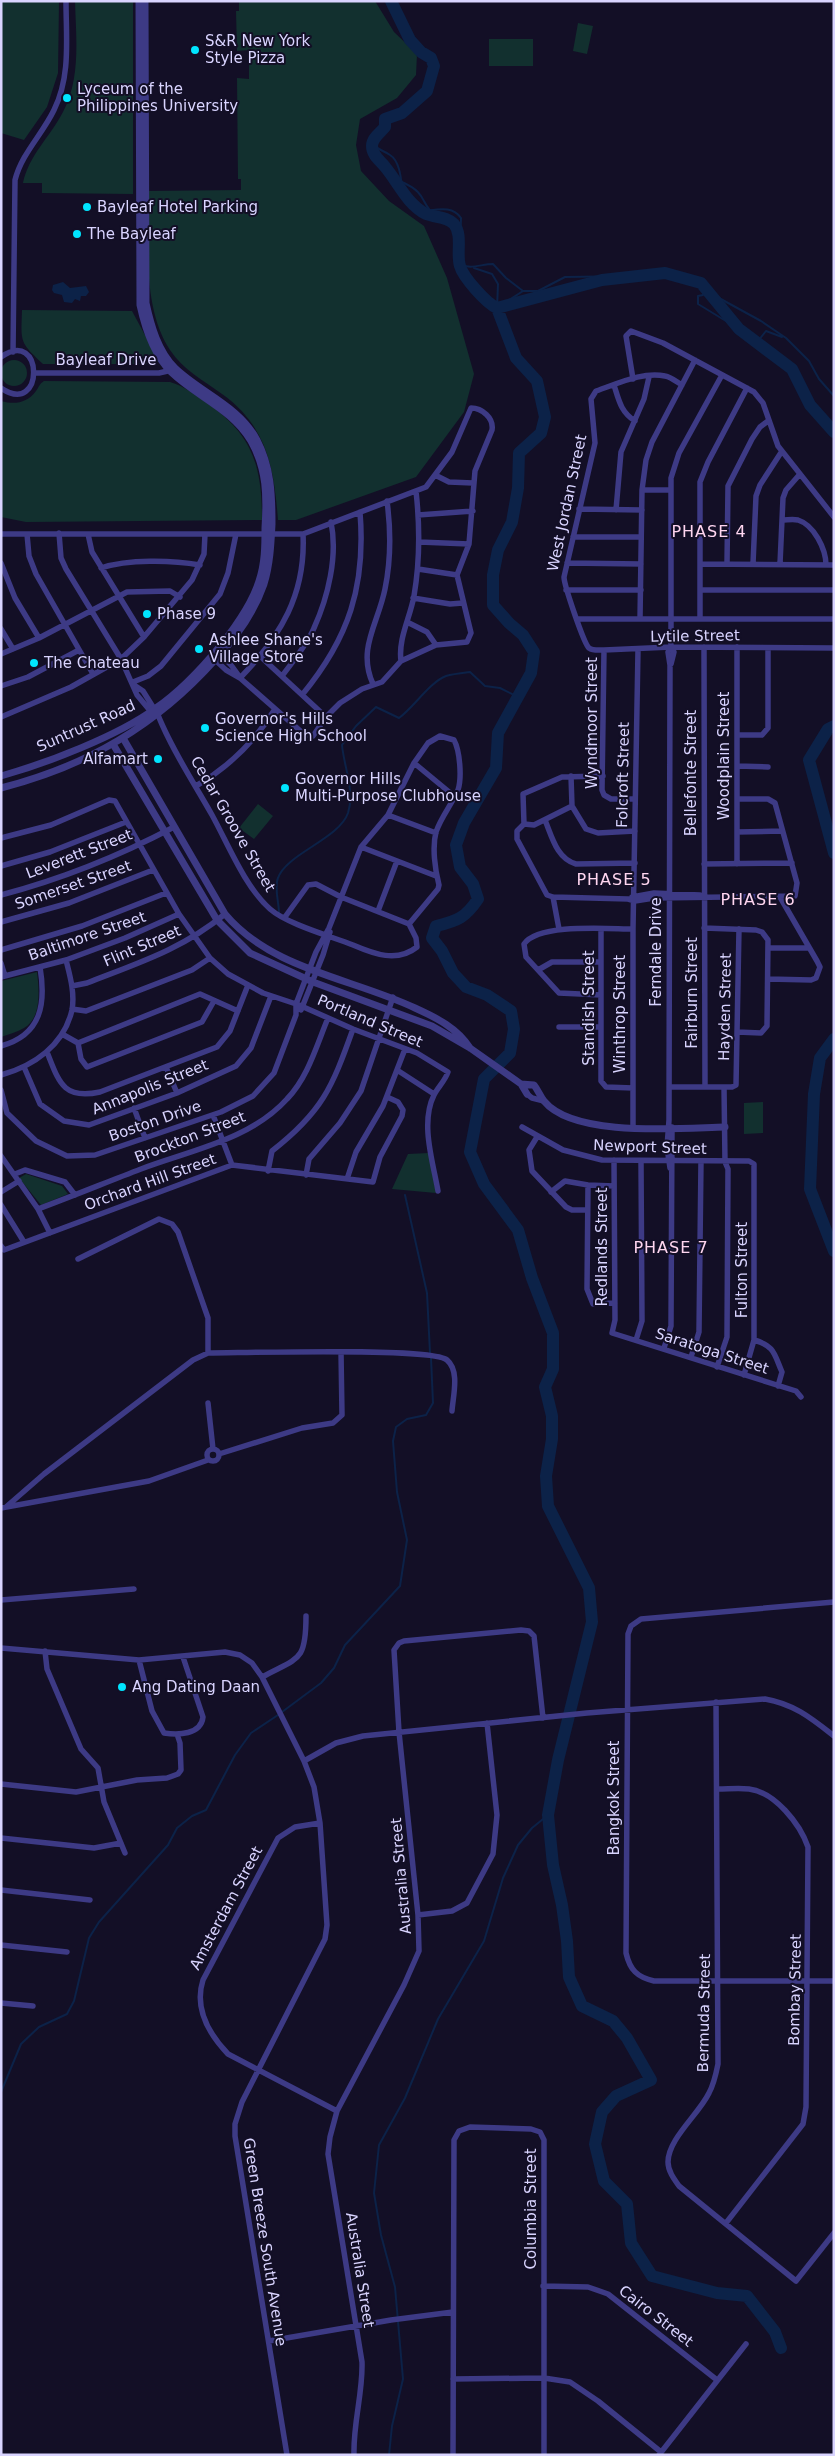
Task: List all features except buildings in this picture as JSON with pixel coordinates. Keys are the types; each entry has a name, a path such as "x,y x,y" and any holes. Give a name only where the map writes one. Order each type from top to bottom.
{"street":[{"path":"13,352 15,180 23,158 47,122 62,90 66,71 66,1"},
{"path":"138,1 139,294 150,337 163,362 173,369"},
{"path":"145,1 147,115 145,295 154,334 173,369"},
{"path":"633,379 627,342 628,332 640,334 663,343 748,388 759,397 782,451 834,517"},
{"path":"1,357 13,352 29,357 35,372 33,382 24,390 12,392 1,388"},
{"path":"640,619 642,490 646,460 695,360"},
{"name":"Bayleaf Drive","path":"35,372 173,369"},
{"name":"Suntrust Road","path":"1,788 70,765 123,738 155,713 216,655 243,614 259,583 268,534 265,480 261,464 251,441 230,416 173,369"},
{"name":"Ferndale Drive","path":"664,1348 671,1326 668,896 670,665 668,652 671,648 671,478 679,453 722,375"},
{"path":"616,510 621,452 636,421 649,376"},
{"name":"West Jordan Street","path":"577,619 566,590 564,578 595,443 591,398 596,391 649,376 667,376 682,385"},
{"path":"614,385 621,408 636,421"},
{"path":"700,619 700,482 708,462 748,388"},
{"path":"1,534 303,534 426,487 456,445 471,408 478,408 484,412 493,425 477,465 473,483 473,511 469,544 457,575 470,638 462,644 449,642 436,645 401,661 382,682 373,684 347,697 326,717 313,736 309,736 275,709 216,655"},
{"path":"727,564 728,486 752,439 760,427 768,421"},
{"path":"753,564 756,496 760,485 782,451"},
{"path":"780,564 782,503 786,490 800,474"},
{"path":"435,475 449,482 473,483"},
{"path":"642,490 671,490"},
{"path":"401,661 400,645 414,598 418,570 420,542 416,492"},
{"path":"373,684 367,671 365,657 380,610 388,569 390,536 387,501"},
{"path":"580,509 642,510"},
{"path":"418,515 473,511"},
{"path":"302,695 329,660 349,618 356,589 360,558 360,512"},
{"path":"782,520 796,520 804,523 823,546 826,565"},
{"path":"282,676 314,629 322,605 332,561 333,531 331,522"},
{"path":"59,533 61,558 121,658 134,684 143,692 155,713"},
{"path":"28,534 31,565 93,674"},
{"path":"88,534 92,552 144,638"},
{"path":"1,717 44,700 93,674 121,658 144,638 180,597 200,565 204,554 205,534"},
{"path":"134,684 160,666 220,594 228,573 236,534"},
{"path":"240,678 261,657 281,628 300,582 304,551 303,534"},
{"path":"573,536 641,537"},
{"path":"420,542 469,544"},
{"path":"102,568 118,564 184,562 200,565"},
{"path":"1,563 15,598 39,638"},
{"path":"567,563 641,564"},
{"path":"700,564 834,564"},
{"path":"418,570 457,575"},
{"path":"566,590 640,590"},
{"path":"700,590 834,590"},
{"path":"1,654 39,638 131,591 170,591 180,597"},
{"path":"414,598 450,604 463,602"},
{"path":"577,619 834,620"},
{"name":"Lytile Street","path":"577,619 585,644 594,650 834,648"},
{"path":"407,622 427,632 436,645"},
{"path":"1,629 14,649"},
{"name":"Bellefonte Street","path":"704,648 705,897"},
{"name":"Woodplain Street","path":"737,648 737,864"},
{"path":"737,735 762,735 768,728 768,648"},
{"path":"1,686 35,673 79,650"},
{"name":"Wyndmoor Street","path":"604,650 602,790 607,798 635,799"},
{"name":"Folcroft Street","path":"633,898 638,650"},
{"path":"261,657 326,717"},
{"path":"196,786 218,772 242,751 262,730 275,709"},
{"name":"Suntrust Road","path":"1,776 63,754 155,713"},
{"name":"Cedar Groove Street","path":"155,713 250,884 271,910 377,955 394,956 412,951 417,947 416,938 409,924"},
{"path":"117,730 225,914 238,930 257,945 314,970 393,997 437,1018 461,1035 470,1048"},
{"path":"109,734 164,832 217,920 250,953 310,980 432,1026 470,1048 520,1083 532,1098 544,1101 564,1115 582,1122 603,1127 725,1128"},
{"path":"285,917 308,885 316,884 341,896 409,924 435,895 439,885 436,876 436,833 459,781 457,746 454,740 448,737 434,739 414,763 388,815 361,847 341,896 310,980 303,1007 296,1015"},
{"path":"414,763 454,796"},
{"path":"737,766 768,767"},
{"path":"571,776 572,806 586,829 590,832 635,830"},
{"path":"524,824 523,794 562,777 603,776"},
{"path":"572,806 545,820 534,824 524,824 517,830 517,839 543,891 553,897 795,896 797,891 792,863 781,831 775,803 772,800 737,799"},
{"name":"Portland Street","path":"1,838 52,825 109,800 115,801 179,914 210,958 228,974 271,996 296,1004 417,1053 448,1072 434,1094 430,1106 428,1132 438,1191"},
{"path":"388,815 436,833"},
{"path":"545,820 561,855 570,862 635,863"},
{"path":"1,866 50,852 126,822"},
{"name":"Leverett Street","path":"1,895 56,879 140,845 174,827"},
{"path":"737,832 781,831"},
{"path":"361,847 436,876"},
{"path":"378,911 397,861"},
{"path":"704,864 792,863"},
{"name":"Somerset Street","path":"1,922 69,903 153,870"},
{"path":"1,950 82,926 166,892"},
{"path":"553,897 559,929"},
{"name":"Fairburn Street","path":"705,897 705,1087"},
{"path":"768,980 811,980 816,978 820,966 780,897"},
{"name":"Winthrop Street","path":"633,898 633,1128"},
{"name":"Baltimore Street","path":"3,976 66,960 125,938 179,914"},
{"name":"Flint Street","path":"72,986 87,983 166,952 195,938 225,914"},
{"path":"704,928 762,932 768,940 770,948 767,1026 765,1031 761,1033 737,1032"},
{"path":"601,995 559,993 526,957 523,948 526,941 559,929 633,929"},
{"name":"Standish Street","path":"601,929 601,1081 606,1087 633,1088"},
{"name":"Hayden Street","path":"724,1087 736,1085 739,929"},
{"path":"770,948 809,948"},
{"path":"72,1010 86,1011 192,970 210,958"},
{"path":"1,1075 24,1067 41,1058 62,1034 72,1010 72,986 66,960"},
{"path":"538,970 552,962 601,962"},
{"path":"1,963 3,976"},
{"path":"1,1046 13,1043 28,1032 43,1008 44,988 40,967"},
{"path":"296,1015 296,1004 310,980"},
{"path":"47,1052 64,1087 82,1096 100,1092 217,1046 230,1031 248,985"},
{"path":"78,1043 200,994 238,1011"},
{"name":"Annapolis Street","path":"24,1067 40,1104 64,1120 89,1125 177,1093 236,1066 251,1048 271,996"},
{"path":"306,1175 309,1159 340,1124 361,1090 393,997"},
{"path":"78,1043 81,1059 88,1067 202,1022 214,1001"},
{"name":"Boston Drive","path":"1,1090 4,1115 36,1141 67,1156 95,1155 213,1114 252,1096 274,1073 296,1015"},
{"name":"Brockton Street","path":"38,1209 223,1140 266,1120 288,1099 305,1077 328,1018"},
{"path":"559,1027 601,1027"},
{"path":"268,1170 272,1152 296,1132 324,1098 334,1081 354,1029"},
{"path":"62,1034 78,1043"},
{"path":"347,1179 356,1152 387,1097 405,1048"},
{"path":"166,1067 177,1093"},
{"path":"397,1070 434,1094"},
{"path":"520,1083 534,1085 544,1101"},
{"path":"669,1086 724,1087 725,1162 728,1169 727,1337 717,1366"},
{"name":"Orchard Hill Street","path":"1,1246 4,1250 232,1165 373,1182 380,1157 398,1127 402,1116 402,1110 398,1102 387,1097"},
{"path":"134,1108 144,1138"},
{"path":"213,1114 232,1165"},
{"name":"Newport Street","path":"522,1127 563,1150 583,1157 641,1161 749,1161 754,1164"},
{"path":"537,1137 529,1150 532,1171 566,1207 587,1210"},
{"path":"2,1159 38,1209 50,1232"},
{"name":"Redlands Street","path":"612,1333 615,1320 614,1160"},
{"path":"636,1340 642,1321 641,1161"},
{"path":"691,1357 699,1332 701,1161"},
{"name":"Fulton Street","path":"744,1375 754,1340 754,1164"},
{"path":"14,1174 25,1170 65,1182 75,1196"},
{"path":"1,1192 19,1181"},
{"path":"551,1192 565,1181 588,1185 614,1186"},
{"path":"588,1185 587,1289 593,1304 615,1303"},
{"path":"1,1204 24,1242"},
{"path":"78,1259 159,1219 172,1224 178,1232 208,1318 208,1353"},
{"name":"Saratoga Street","path":"612,1333 796,1391 802,1397"},
{"path":"754,1340 766,1343 772,1348 782,1372 778,1386"},
{"path":"208,1460 208,1452 302,1428 333,1424 342,1415 341,1352"},
{"path":"4,1507 193,1360 208,1353 341,1352 418,1355 443,1358 451,1364 455,1374 452,1411"},
{"path":"4,1507 149,1481 208,1460 216,1461 208,1404"},
{"path":"1,1600 134,1589"},
{"name":"Bangkok Street","path":"834,1602 641,1619 631,1626 628,1634 626,1710 626,1953 629,1964 635,1973 642,1978 654,1981 834,1981"},
{"path":"262,1677 298,1658 306,1643 306,1616"},
{"name":"Australia Street","path":"354,2455 362,2374 328,2154 330,2137 337,2111 404,1986 419,1951 418,1915 399,1732 394,1654 399,1643 521,1630 528,1631 534,1636 543,1718"},
{"name":"Green Breeze South Avenue","path":"1,1648 139,1660 224,1652 240,1655 252,1663 262,1677 304,1761 314,1787 320,1823 326,1933 240,2107 235,2136 287,2455"},
{"path":"45,1651 47,1669 81,1748 98,1768 104,1802 125,1853"},
{"path":"139,1660 152,1712 164,1733 177,1734 194,1731 200,1726 203,1717 182,1657"},
{"path":"304,1761 348,1738 587,1713 765,1699 782,1702 806,1713 834,1736"},
{"name":"Bermuda Street","path":"716,1702 718,1790 716,2076 709,2094 669,2152 667,2164 678,2186 796,2281 834,2233"},
{"path":"418,1915 452,1911 467,1903 493,1854 497,1815 487,1723"},
{"path":"1,1784 76,1792 100,1786 167,1778 180,1773 180,1748 177,1734"},
{"name":"Bombay Street","path":"718,1790 750,1789 762,1793 786,1814 804,1835 808,1847 806,2107 803,2124 726,2223"},
{"name":"Amsterdam Street","path":"320,1823 295,1827 278,1838 203,1980 199,1992 201,2008 215,2040 228,2054 337,2111"},
{"path":"1,1838 94,1848 121,1843"},
{"path":"1,1890 90,1900"},
{"path":"1,1945 67,1952"},
{"path":"1,2003 33,2006"},
{"name":"Columbia Street","path":"453,2455 454,2140 456,2135 464,2128 531,2129 542,2136 544,2455"},
{"name":"Cairo Street","path":"543,2286 588,2287 608,2294 717,2380"},
{"path":"269,2341 391,2320 453,2312"},
{"path":"453,2379 544,2378 562,2380 577,2386 660,2454 746,2344"}],"green space":[{"path":"1,1 59,1 58,73 47,107 24,140 1,133"},
{"path":"75,1 133,1 133,194 42,193 42,183 23,183 35,155 63,112 73,86 76,58"},
{"path":"239,1 375,1 394,32 417,54 416,75 397,98 360,119 356,145 361,171 389,201 424,226 447,278 474,374 464,412 416,477 296,520 278,520 270,466 265,449 249,420 237,406 187,369 170,350 161,333 155,314 148,273 148,191 241,190 241,179 238,179 237,78 249,79 249,50 237,51 236,11 239,11"},
{"path":"578,23 593,26 587,54 573,51"},
{"path":"489,39 533,39 533,66 489,66"},
{"path":"22,310 132,311 159,361 155,364 43,364 29,351 23,341 21,329"},
{"path":"14,360 23,364 27,373 23,382 14,386 5,382 1,373 5,364"},
{"path":"44,381 170,382 189,391 223,415 245,440 257,468 262,501 262,520 26,522 1,517 1,401 16,403 25,400"},
{"path":"258,804 273,816 254,839 239,828"},
{"path":"37,972 38,1003 34,1017 24,1028 1,1037 1,981"},
{"path":"763,1102 763,1133 744,1134 744,1103"},
{"path":"429,1153 436,1193 392,1189 408,1154"},
{"path":"26,1174 62,1186 68,1194 41,1205 19,1178"}],"water":[{"path":"63,282 70,288 86,286 89,292 86,296 81,296 80,301 75,299 72,303 64,302 62,295 54,293 52,290 53,285"}],"waterway":[{"path":"391,1 410,40 421,52 431,58 434,66 427,91 402,113 385,119 385,127 373,140 372,150 419,210 426,214 444,218 454,224 457,228 459,239 460,266 470,283 481,295 497,308 602,280 665,273 701,283 739,329 792,369 810,405 834,432"},
{"path":"373,144 394,158 400,173 403,194"},
{"path":"402,182 411,186 436,216"},
{"path":"422,211 444,209 453,211 461,218 460,250"},
{"path":"459,264 472,267 493,264 506,278 523,291 538,291 565,277 633,276"},
{"path":"474,268 492,274 498,284 497,308"},
{"path":"704,287 703,295 698,296 698,304 739,329"},
{"path":"497,308 523,291"},
{"path":"708,292 761,321 786,338 809,361 819,379 834,396"},
{"path":"497,308 516,358 537,381 545,417 541,433 519,453 518,488 512,522 498,550 493,575 493,605 523,635 534,652 531,673 498,733 496,768 464,823 456,845 460,867 473,884 478,899 461,917 436,926 432,938 442,951 453,973 466,987 487,995 511,1011 514,1029 510,1053 484,1079 470,1152 484,1184 518,1230 532,1278 553,1333 553,1369 545,1387 552,1416 552,1439 546,1476 548,1506 589,1588 592,1622 558,1760 548,1815 553,1865 562,1905 569,1977 582,2006 613,2021 627,2038 651,2080 616,2096 602,2112 595,2144 604,2181 627,2204 631,2243 652,2276 717,2293 747,2296 775,2332 781,2348"},
{"path":"748,337 758,341 766,331 782,337"},
{"path":"279,913 276,886 283,869 291,861 334,831 343,822 348,813 350,788 342,745 356,726 376,707 399,718 440,679 449,675 470,672 485,686 500,688 518,697"},
{"path":"834,726 828,729 809,760 834,853"},
{"path":"834,1039 820,1058 814,1094 810,1189 834,1251"},
{"path":"405,1195 427,1293 430,1353"},
{"path":"282,1712 321,1683 334,1668 345,1645 400,1586 407,1540 397,1492 393,1441 396,1427 407,1419 426,1415 433,1403 431,1358"},
{"path":"1,2092 21,2044 39,2027 67,2014 74,2001 89,1938 99,1922 168,1845 177,1828 192,1816 206,1810 235,1755 251,1733 278,1715"},
{"path":"389,2455 392,2426 403,2379 395,2287 381,2235 374,2193 379,2145 405,2098 438,2019 484,1941 503,1878 518,1845 532,1828 548,1815"}],"place":[{"name":"S&R New York Style Pizza","path":"195,50"},
{"name":"Lyceum of the Philippines University","path":"67,98"},
{"name":"Bayleaf Hotel Parking","path":"87,207"},
{"name":"The Bayleaf","path":"77,234"},
{"name":"Phase 9","path":"147,614"},
{"name":"Ashlee Shane's Village Store","path":"199,649"},
{"name":"The Chateau","path":"34,663"},
{"name":"Governor's Hills Science High School","path":"205,728"},
{"name":"Alfamart","path":"158,759"},
{"name":"Governor Hills Multi-Purpose Clubhouse","path":"285,788"},
{"name":"Ang Dating Daan","path":"122,1687"}],"district":[{"name":"PHASE 4","path":"709,531"},
{"name":"PHASE 5","path":"614,879"},
{"name":"PHASE 6","path":"758,899"},
{"name":"PHASE 7","path":"671,1247"}]}
